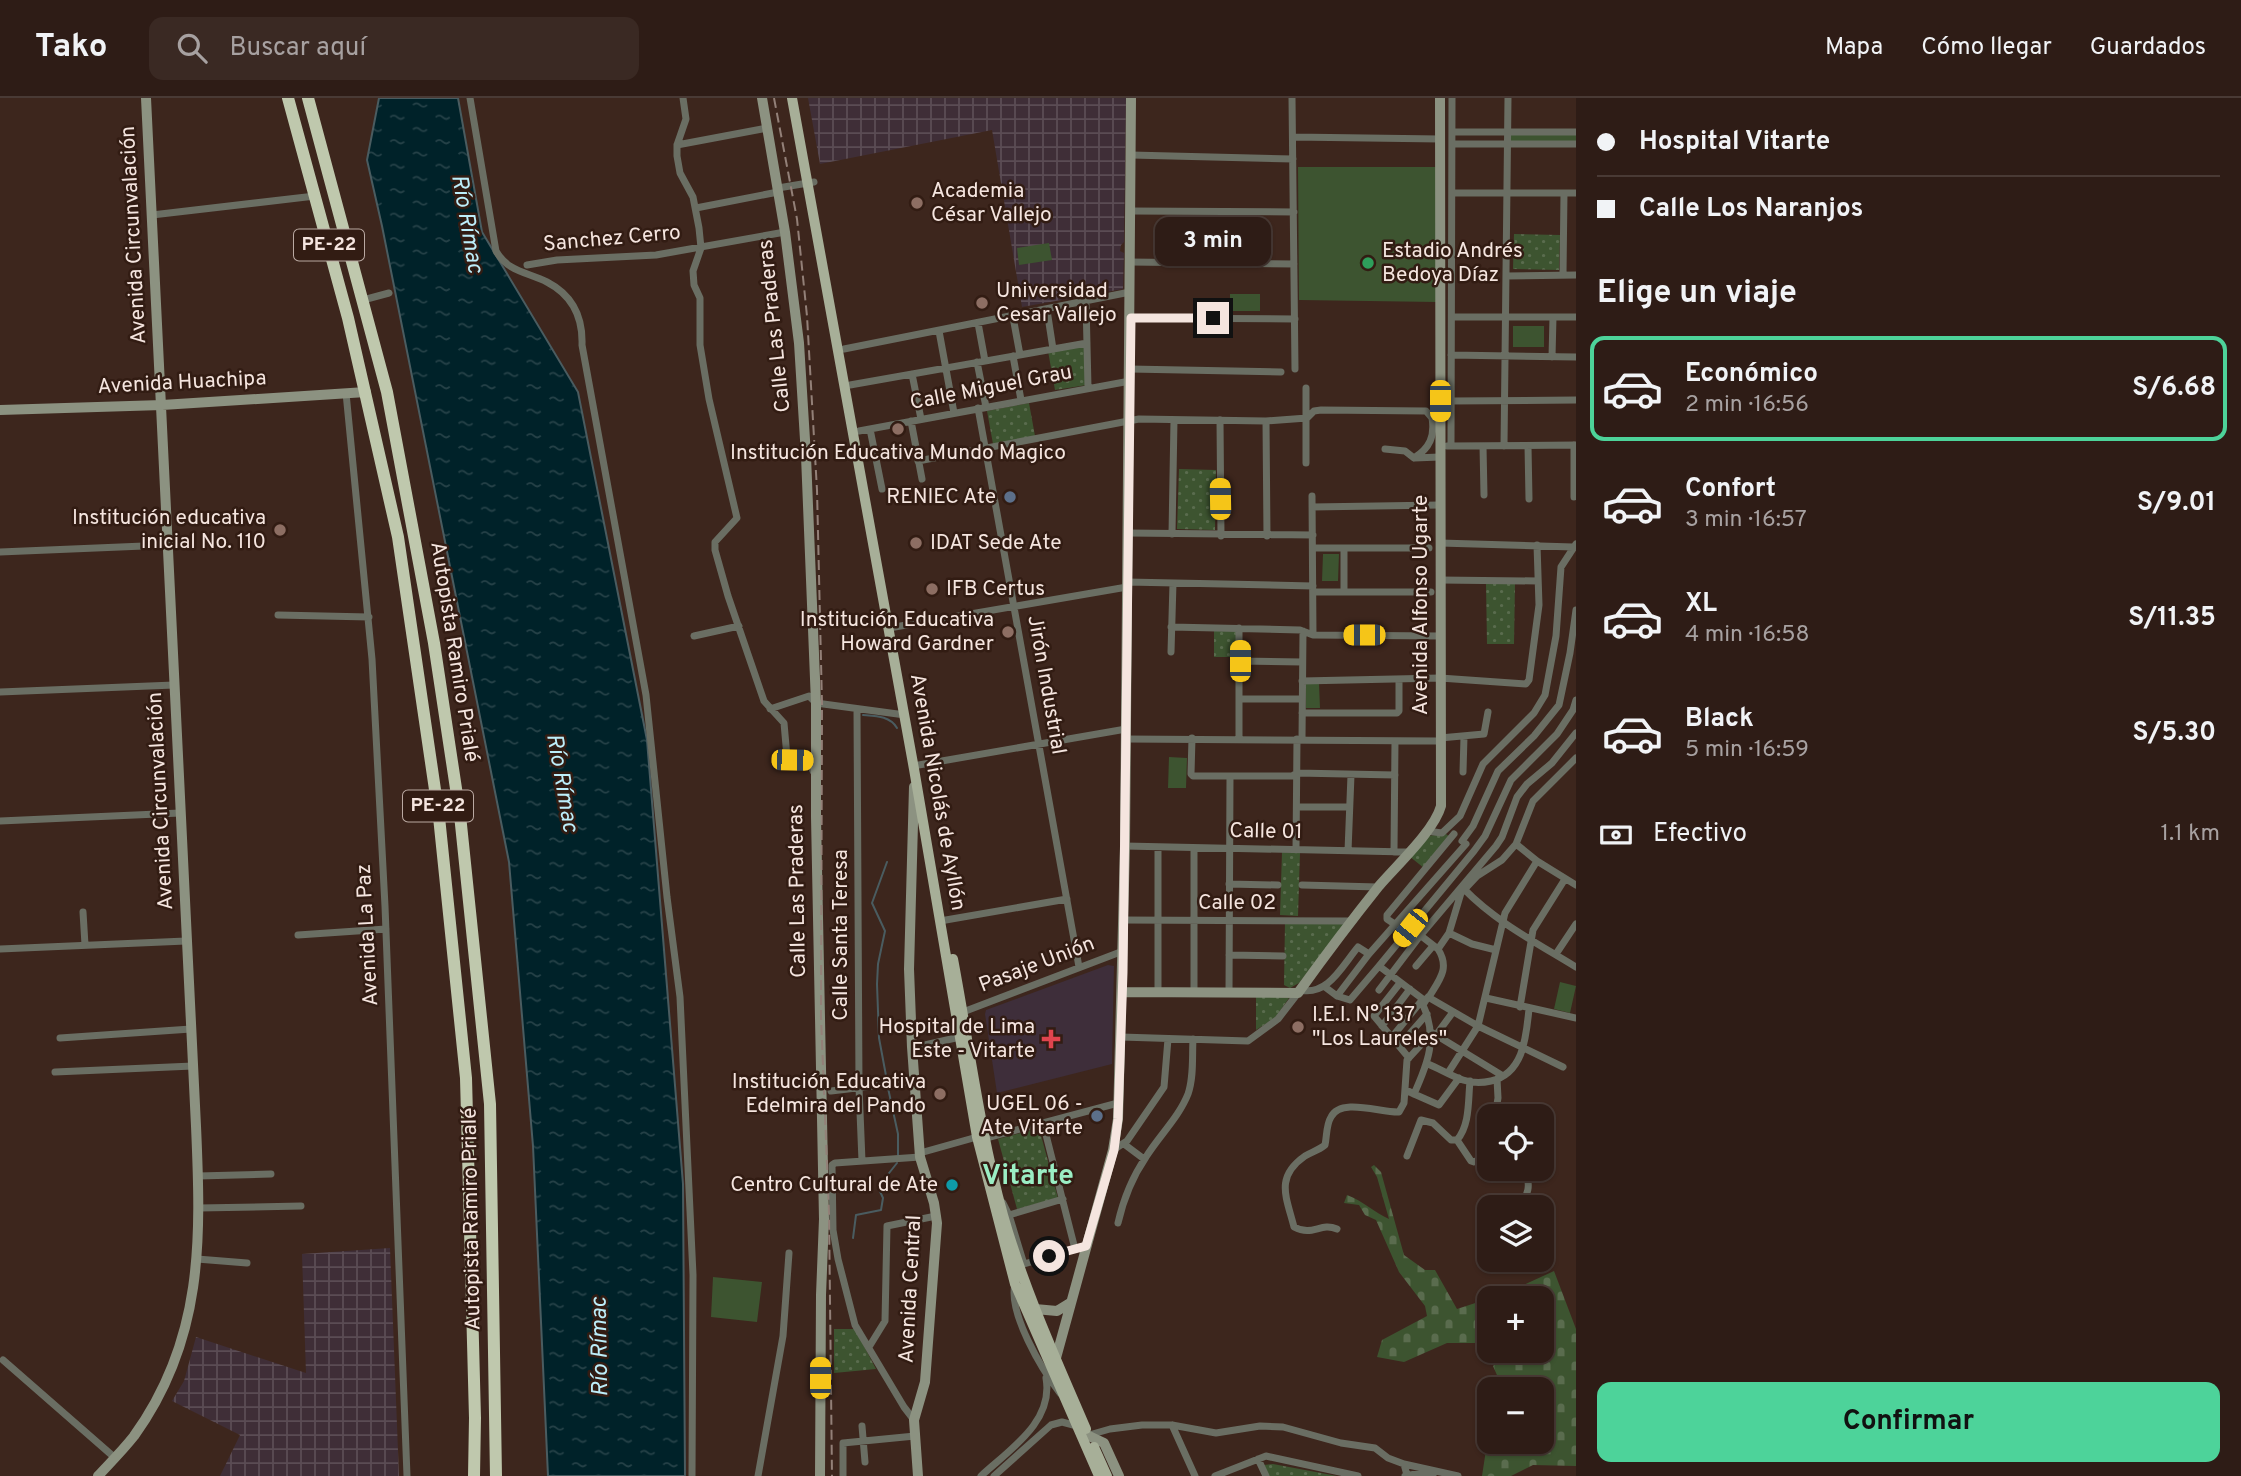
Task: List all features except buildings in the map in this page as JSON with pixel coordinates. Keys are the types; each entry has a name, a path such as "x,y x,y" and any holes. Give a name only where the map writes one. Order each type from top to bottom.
{"highway":[{"name":"Autopista Ramiro Prialé","path":"288,98 366,392 398,537 439,817 466,1077 474,1476"},
{"name":"Autopista Ramiro Prialé","path":"308,98 387,392 434,643 460,815 489,1104 496,1476"},
{"path":"366,392 374,394 381,401 392,445 404,473"},
{"path":"472,1307 484,1300 491,1304 493,1309"}],"main road":[{"name":"Avenida Nicolás de Ayllón","path":"792,98 850,385 865,430 891,627 916,766"},
{"name":"Avenida Nicolás de Ayllón","path":"799,98 811,183 943,920 960,1037 981,1138 1015,1284 1099,1476"},
{"name":"Avenida Nicolás de Ayllón","path":"943,920 963,1012 981,1138"},
{"name":"Avenida Nicolás de Ayllón","path":"994,1194 1034,1306 1107,1476"}],"street":[{"name":"Avenida Circunvalación","path":"98,1476 134,1436 162,1389 180,1345 192,1300 199,1208 146,98"},
{"path":"470,98 496,251 512,269 548,282 571,300 580,319 582,345 646,695 683,1043 693,1275 692,1476"},
{"path":"682,98 686,119 677,145 680,173 696,208 701,247 693,271 699,298 700,345 709,399 737,518 715,542 715,550 764,701 784,723 789,759 811,762 816,817"},
{"name":"Calle Las Praderas","path":"762,98 786,232 802,378 816,703 824,1219 820,1476"},
{"path":"1056,1358 1081,1247 1114,1150 1118,1103 1125,846 1131,98"},
{"path":"1292,98 1295,369"},
{"name":"Avenida Alfonso Ugarte","path":"1192,1039 1248,1041 1278,1019 1351,921 1427,831 1441,806 1440,98"},
{"path":"1451,446 1452,98"},
{"path":"1504,446 1508,98"},
{"path":"677,145 767,128"},
{"path":"1452,132 1576,132"},
{"path":"1293,137 1440,138"},
{"path":"1452,144 1576,144"},
{"path":"1131,155 1293,159"},
{"path":"696,208 811,183"},
{"path":"1452,193 1576,193"},
{"path":"1563,274 1564,193"},
{"path":"152,215 315,196"},
{"path":"1130,211 1294,212"},
{"name":"Sanchez Cerro","path":"527,265 557,260 656,255 786,232"},
{"path":"1130,262 1294,264"},
{"path":"1506,276 1576,275"},
{"path":"844,349 1086,303 1130,292"},
{"path":"363,300 389,293"},
{"path":"1086,303 1088,387"},
{"path":"1047,310 1054,349"},
{"path":"1013,317 1021,400"},
{"path":"1452,317 1576,317"},
{"path":"1552,357 1553,317"},
{"path":"1131,318 1295,319"},
{"name":"Jirón Industrial","path":"978,323 985,448 1079,967"},
{"path":"939,331 954,413"},
{"path":"850,385 1087,343"},
{"path":"1451,355 1576,357"},
{"path":"1130,369 1281,372"},
{"path":"912,374 921,419"},
{"name":"Calle Miguel Grau","path":"865,430 1130,381"},
{"path":"1306,388 1306,463"},
{"name":"Avenida Huachipa","path":"0,410 162,405 366,392"},
{"name":"Avenida La Paz","path":"346,393 369,617 386,929 407,1476"},
{"path":"1451,401 1576,400"},
{"path":"918,461 1129,421 1266,421 1307,418 1314,411 1321,410 1426,411 1432,418 1433,437 1428,447 1414,458"},
{"path":"1172,534 1174,420"},
{"path":"1220,420 1221,536"},
{"path":"911,421 922,479"},
{"path":"1266,421 1267,536"},
{"path":"865,430 882,489"},
{"path":"1385,449 1405,452 1414,458 1440,452 1451,446 1575,445 1574,497"},
{"path":"1483,446 1484,495"},
{"path":"1528,446 1529,499"},
{"path":"1312,496 1313,635"},
{"path":"1312,507 1440,505"},
{"path":"1128,533 1313,535"},
{"path":"1440,543 1575,545"},
{"path":"0,552 168,545"},
{"path":"1302,681 1440,678 1528,683 1538,611 1536,545"},
{"path":"1427,831 1442,833 1460,816 1483,764 1534,713 1545,695 1556,636 1561,567 1575,545"},
{"path":"1313,548 1429,548"},
{"path":"1344,591 1345,548"},
{"path":"1440,580 1538,581"},
{"path":"891,627 1127,584 1173,583 1431,592"},
{"path":"1171,652 1173,583"},
{"path":"1337,996 1464,842 1498,771 1534,736 1559,705 1576,610"},
{"path":"278,615 369,617"},
{"path":"694,636 739,626"},
{"path":"1171,627 1303,631 1313,635 1440,636"},
{"path":"1239,628 1239,739"},
{"path":"1296,850 1303,631"},
{"path":"1240,661 1302,662"},
{"path":"1302,713 1397,713 1399,679"},
{"path":"0,692 174,685"},
{"path":"770,709 809,696 816,703 905,715"},
{"path":"1239,699 1302,699"},
{"path":"1325,987 1337,996 1350,1000 1485,836 1511,780 1557,734 1573,710 1576,700"},
{"name":"Calle Santa Teresa","path":"857,709 859,1087 862,1161"},
{"path":"916,766 1039,744 1126,734 1239,739 1440,740 1484,734 1488,712"},
{"path":"1379,990 1502,837 1517,797 1527,784 1552,763 1576,733"},
{"path":"1463,772 1464,737"},
{"path":"1192,738 1192,775 1395,775"},
{"path":"1391,872 1395,741"},
{"path":"1416,966 1449,933 1453,914 1464,889 1477,876 1502,860 1516,844 1533,801 1576,758"},
{"name":"Avenida Central","path":"916,766 909,969 920,1155 936,1216 925,1382 913,1415 918,1476"},
{"path":"1348,851 1350,775"},
{"path":"1229,992 1230,776"},
{"path":"1297,807 1349,807"},
{"path":"0,821 180,813"},
{"path":"1396,925 1387,915 1454,834"},
{"path":"1516,844 1537,861 1576,885"},
{"name":"Calle 01","path":"1125,846 1407,852"},
{"path":"1158,847 1158,993"},
{"path":"1194,848 1194,992"},
{"path":"1448,1073 1478,1026 1502,922 1510,903 1537,861"},
{"path":"1520,1007 1533,930 1565,879"},
{"path":"1229,884 1278,885"},
{"path":"1302,885 1378,887"},
{"path":"1464,889 1482,908 1502,922 1576,967"},
{"path":"943,920 1066,899"},
{"path":"83,912 85,945"},
{"name":"Calle 02","path":"1123,920 1351,921"},
{"path":"1556,954 1576,924"},
{"path":"1392,1037 1425,998 1443,970 1443,958 1435,947 1410,928"},
{"path":"298,935 386,929"},
{"path":"1449,933 1472,944 1496,950"},
{"path":"0,949 186,941"},
{"path":"1122,992 1312,990 1325,987 1358,947 1369,954"},
{"name":"Pasaje Unión","path":"963,1012 1123,951"},
{"path":"1229,954 1283,956"},
{"path":"1379,966 1425,998 1563,1067"},
{"path":"1400,982 1374,1015 1409,1058"},
{"path":"1382,1026 1410,989"},
{"path":"1338,1229 1329,1226 1303,1232 1294,1227 1284,1185 1288,1171 1304,1157 1325,1145 1328,1123 1335,1111 1364,1107 1399,1112 1428,1064 1433,1034 1423,1005 1425,998"},
{"path":"1486,998 1576,1018"},
{"path":"1428,1064 1470,1081 1484,1082 1500,1078 1514,1066 1523,1048 1529,1009"},
{"path":"1410,1092 1406,1063 1453,1012"},
{"path":"1399,1046 1427,1014"},
{"path":"60,1038 191,1029"},
{"path":"1433,1034 1463,1050 1500,1078"},
{"path":"916,1047 960,1037"},
{"path":"1118,1223 1131,1185 1188,1092 1192,1073 1192,1039 1121,1037"},
{"path":"1114,1150 1124,1144 1164,1087 1168,1039"},
{"path":"55,1072 193,1066"},
{"path":"1410,1092 1439,1105 1458,1078"},
{"path":"1497,1104 1500,1078"},
{"path":"831,1090 915,1081"},
{"path":"1457,1140 1465,1126 1470,1081"},
{"path":"913,1415 856,1328 848,1303 838,1259 831,1199 833,1164 920,1155 1118,1103"},
{"path":"1407,1156 1421,1120 1433,1123 1451,1140 1457,1140"},
{"path":"1043,1123 1063,1199 1081,1247"},
{"path":"1457,1140 1471,1161 1477,1160"},
{"path":"1124,1144 1144,1160"},
{"path":"198,1176 271,1174"},
{"path":"994,1194 1009,1215 1034,1306 1057,1311 1070,1302"},
{"path":"1009,1215 1063,1199"},
{"path":"199,1208 302,1206"},
{"path":"869,1347 885,1321 887,1226 936,1216"},
{"path":"1024,1264 1081,1247"},
{"path":"758,1476 783,1336 789,1253"},
{"path":"197,1259 247,1263"},
{"path":"1015,1284 1013,1302 1045,1374 1046,1404 1054,1423"},
{"path":"3,1360 114,1458"},
{"path":"1045,1374 1062,1396"},
{"path":"981,1476 1029,1432 1046,1404"},
{"path":"994,1476 1054,1423 1077,1426"},
{"path":"1089,1436 1110,1429 1142,1425 1172,1425 1216,1433 1260,1426 1283,1427 1341,1443 1375,1448 1388,1458 1404,1464 1458,1476"},
{"path":"1172,1425 1195,1476"},
{"path":"862,1426 865,1462"},
{"path":"843,1476 843,1443 915,1436"},
{"path":"1089,1436 1104,1443 1119,1476"},
{"path":"1215,1476 1266,1456 1358,1476"},
{"path":"1258,1459 1266,1476"},
{"path":"1404,1464 1406,1476 1421,1473 1433,1476"}],"shaded area":[{"path":"808,98 1126,98 1124,242 1120,251 1124,253 1123,289 1022,307 992,130 820,164"},
{"name":"Hospital de Lima Este - Vitarte","path":"1108,965 1114,966 1112,1064 997,1093 986,1010"},
{"path":"390,1248 399,1476 220,1476 240,1435 172,1401 184,1381 196,1337 306,1373 302,1254"}],"green space":[{"path":"1511,135 1576,135 1576,141 1511,141"},
{"name":"Estadio Andrés Bedoya Díaz","path":"1298,167 1436,167 1437,302 1299,300"},
{"path":"1514,234 1560,235 1559,270 1513,269"},
{"path":"1049,243 1052,260 1019,265 1017,248"},
{"path":"1230,294 1260,294 1260,311 1230,311"},
{"path":"1513,326 1544,326 1544,347 1513,347"},
{"path":"1086,345 1087,385 1055,390 1048,351"},
{"path":"1029,403 1035,436 993,444 987,411"},
{"path":"1179,469 1216,470 1215,530 1177,529"},
{"path":"1323,554 1339,554 1338,581 1322,581"},
{"path":"1486,584 1515,584 1514,644 1487,644"},
{"path":"1214,631 1238,631 1238,657 1214,657"},
{"path":"1306,683 1319,683 1320,708 1306,708"},
{"path":"1169,757 1187,758 1186,788 1168,788"},
{"path":"1446,834 1450,837 1424,868 1409,856 1426,836"},
{"path":"1282,852 1300,853 1298,916 1280,915"},
{"path":"1285,922 1345,923 1299,983 1290,988 1284,985"},
{"path":"1560,982 1576,986 1570,1013 1554,1009"},
{"path":"1256,995 1289,998 1275,1018 1256,1030"},
{"path":"1039,1128 1058,1198 1017,1209 998,1139"},
{"path":"1374,1165 1381,1172 1404,1255 1425,1270 1435,1270 1457,1309 1477,1303 1477,1343 1447,1343 1404,1362 1377,1357 1382,1340 1427,1316 1425,1306 1399,1272 1376,1220 1365,1215 1359,1205 1344,1203 1347,1195 1389,1219 1377,1177 1371,1167"},
{"path":"1554,1271 1576,1329 1576,1466 1533,1465 1511,1476 1482,1476 1485,1454 1554,1454 1554,1377 1498,1377 1493,1366 1496,1363 1554,1363 1554,1286 1521,1286"},
{"path":"713,1277 762,1282 757,1322 711,1317"},
{"path":"834,1329 855,1329 876,1369 834,1373"},
{"path":"1273,1464 1337,1476 1269,1476 1264,1465"}],"water":[{"name":"Río Rímac","path":"379,98 458,98 482,232 578,392 647,740 683,1184 685,1476 548,1476 533,1146 509,862 367,160"}],"waterway":[{"path":"863,715 887,719 897,728"},
{"path":"887,862 872,903 885,931 877,984 879,1038 887,1081"},
{"path":"888,1088 898,1134 898,1155"},
{"path":"853,1238 856,1215 881,1210 883,1198 878,1187 897,1163"}],"railway":[{"path":"774,98 797,219 807,316 817,490 822,704 821,1017 829,1213 832,1476"}],"place":[{"name":"Academia César Vallejo","path":"917,203"},
{"name":"Estadio Andrés Bedoya Díaz","path":"1368,263"},
{"name":"Universidad Cesar Vallejo","path":"982,303"},
{"name":"Institución Educativa Mundo Magico","path":"898,429"},
{"name":"RENIEC Ate","path":"1010,497"},
{"name":"Institución educativa inicial No. 110","path":"280,530"},
{"name":"IDAT Sede Ate","path":"916,543"},
{"name":"IFB Certus","path":"932,589"},
{"name":"Institución Educativa Howard Gardner","path":"1008,632"},
{"name":"I.E.I. N° 137 \"Los Laureles\"","path":"1298,1027"},
{"name":"Hospital de Lima Este - Vitarte","path":"1051,1039"},
{"name":"Institución Educativa Edelmira del Pando","path":"940,1094"},
{"name":"UGEL 06 - Ate Vitarte","path":"1097,1116"},
{"name":"Centro Cultural de Ate","path":"952,1185"}],"district":[{"name":"Vitarte","path":"1028,1177"}],"route":[{"path":"1049,1256 1086,1246 1114,1150 1118,1119 1123,972 1131,318 1213,318"}]}
